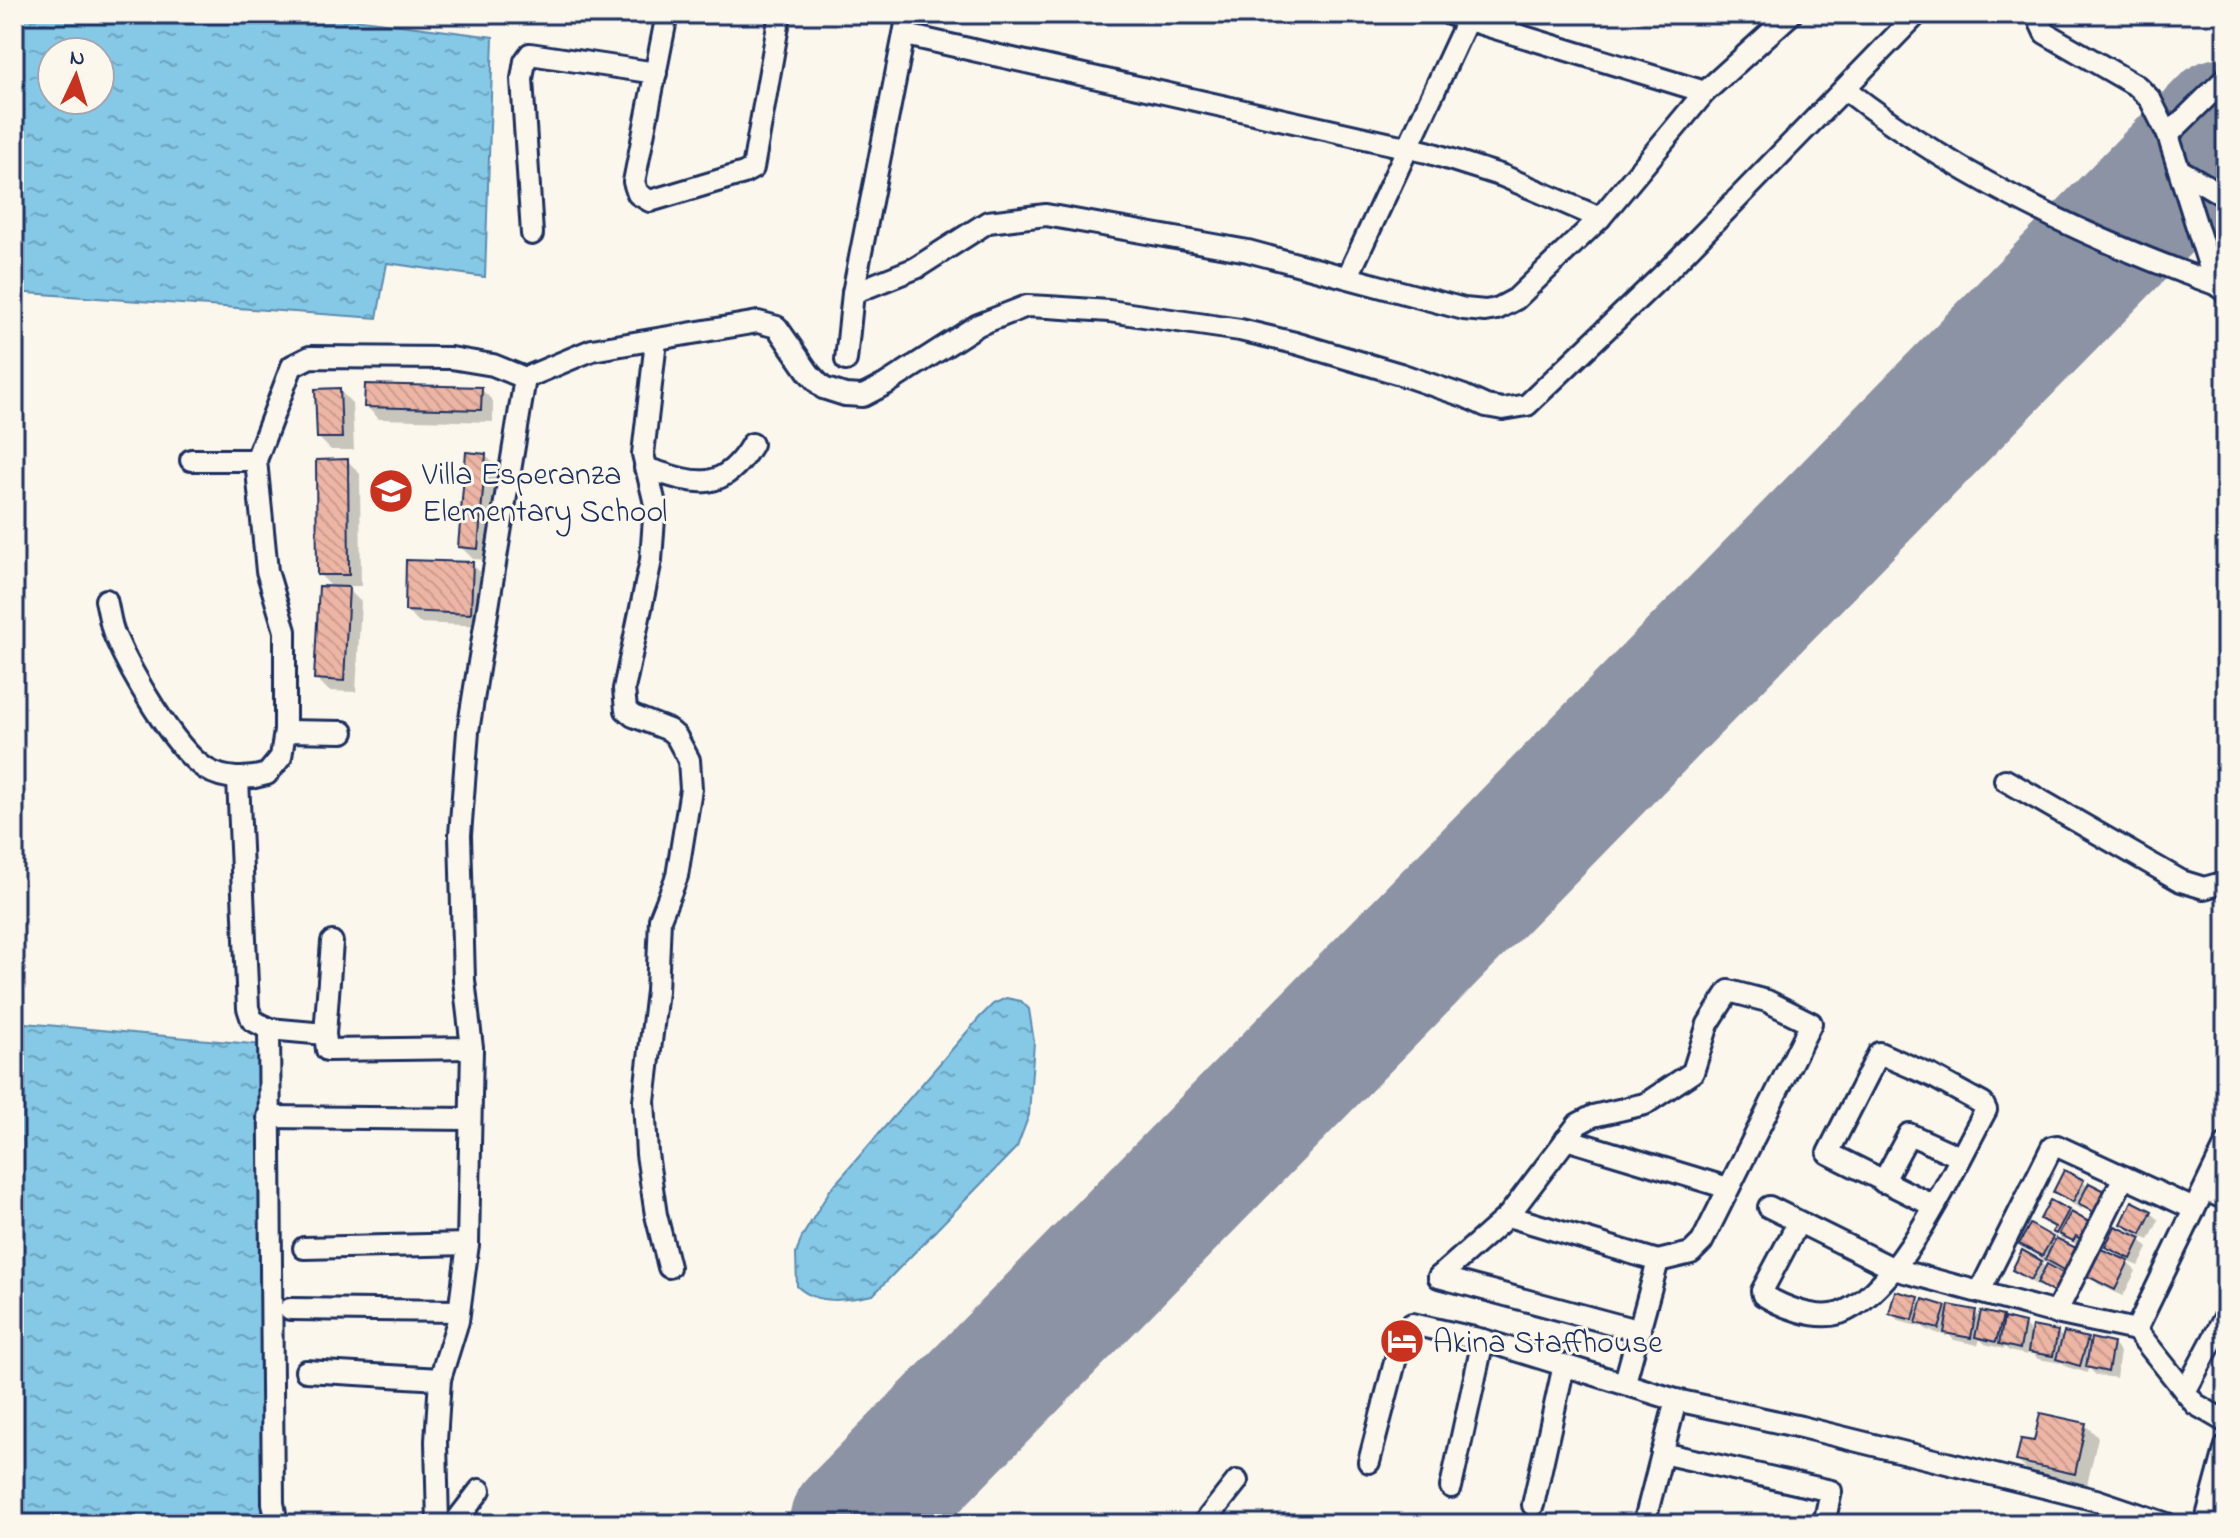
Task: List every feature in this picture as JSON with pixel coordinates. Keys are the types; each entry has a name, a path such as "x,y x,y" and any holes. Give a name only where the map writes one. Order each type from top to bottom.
{"street":[{"path":"667,14 634,182 638,194 650,201 730,178 753,168 780,14"},
{"path":"853,293 916,268 988,222 1046,215 1248,251 1464,309 1497,309 1516,299 1600,218 1705,92 1791,14"},
{"path":"106,600 114,633 134,673 182,745 207,770 238,779 267,774 281,757 285,731 285,631 267,571 256,460 292,366 310,357 451,358 493,365 525,378 592,350 656,341 742,323 767,323 777,327 823,388 845,395 863,396 978,325 1027,306 1109,311 1240,330 1400,374 1486,406 1515,408 1527,405 1668,270 1917,14"},
{"path":"2040,14 2039,20 2045,33 2137,86 2150,99 2168,135 2221,288"},
{"path":"1348,276 1462,16 1705,92"},
{"path":"846,360 853,293 907,24 1427,152 1503,176 1600,218"},
{"path":"532,234 522,79 525,61 530,54 656,73"},
{"path":"2168,135 2226,78"},
{"path":"1845,89 1957,163 2037,207 2109,243 2221,288"},
{"path":"2180,170 2226,197"},
{"path":"656,341 643,454 655,504 651,560 624,689 626,710 633,716 669,730 676,736 689,760 691,789 677,876 660,919 654,1027 644,1101 647,1154 656,1215 669,1267"},
{"path":"438,1524 436,1441 440,1379 459,1311 468,1244 472,1048 464,980 460,835 467,746 525,378"},
{"path":"645,468 674,477 709,482 734,467 752,444"},
{"path":"191,460 256,460"},
{"path":"285,731 343,732"},
{"path":"238,779 248,1008 252,1020 269,1029 325,1034"},
{"path":"2005,780 2148,865 2181,881 2204,888 2226,882"},
{"path":"332,942 325,1034 327,1050 472,1048"},
{"path":"1508,1216 1658,1261 1691,1253 1708,1232 1811,1023 1752,995 1729,991 1708,1024 1693,1072 1645,1104 1584,1120 1508,1216 1439,1277 1640,1331"},
{"path":"269,1029 273,1503 277,1524"},
{"path":"1798,1223 1762,1291 1763,1295 1776,1303 1814,1313 1837,1314 1855,1305 1894,1269 1934,1206 1986,1107 1932,1076 1879,1053 1828,1150 1829,1155 1934,1206"},
{"path":"268,1117 470,1119"},
{"path":"1883,1182 1909,1134 1960,1157"},
{"path":"1566,1139 1728,1188"},
{"path":"2136,1330 2226,1144"},
{"path":"1980,1291 2052,1147 2057,1146 2194,1209"},
{"path":"2056,1313 2124,1177"},
{"path":"2205,1190 2226,1199"},
{"path":"1769,1207 1894,1269 2056,1313 2136,1330 2200,1409 2226,1422"},
{"path":"304,1248 468,1244"},
{"path":"1625,1382 1658,1261"},
{"path":"290,1309 459,1311"},
{"path":"2185,1392 2226,1315"},
{"path":"1369,1462 1405,1327 1412,1324 1483,1340 1676,1400 1801,1427 2096,1500 2167,1524"},
{"path":"1451,1487 1483,1340"},
{"path":"1533,1505 1564,1365"},
{"path":"306,1371 440,1379"},
{"path":"1644,1524 1676,1400"},
{"path":"2205,1524 2226,1446"},
{"path":"1662,1453 1831,1491 1824,1524"},
{"path":"1203,1524 1237,1481"},
{"path":"454,1524 480,1490"}],"water":[{"path":"14,14 315,14 493,37 485,277 387,263 377,318 14,292"},
{"path":"1006,998 1021,1001 1029,1009 1034,1042 1029,1115 1017,1147 873,1295 833,1300 805,1292 797,1286 796,1254 802,1237 830,1190 980,1017 993,1004"},
{"path":"14,1022 262,1045 269,1524 14,1524"}],"building":[{"path":"365,384 482,387 481,410 364,407"},
{"path":"340,388 342,438 317,438 315,389"},
{"path":"466,452 486,454 478,549 458,547"},
{"path":"348,459 349,575 317,575 316,460"},
{"path":"406,560 473,562 471,614 405,611"},
{"path":"319,586 349,587 344,681 314,679"},
{"path":"2064,1170 2084,1180 2073,1202 2053,1192"},
{"path":"2089,1183 2109,1193 2097,1214 2078,1204"},
{"path":"2050,1200 2069,1210 2056,1234 2052,1232 2055,1227 2040,1219"},
{"path":"2132,1201 2152,1211 2141,1234 2121,1224"},
{"path":"2071,1212 2091,1223 2082,1239 2076,1236 2073,1241 2059,1234"},
{"path":"2226,1220 2226,1244 2216,1239"},
{"path":"2030,1224 2053,1237 2042,1256 2019,1244"},
{"path":"2115,1226 2141,1238 2131,1259 2105,1247"},
{"path":"2056,1238 2080,1250 2068,1272 2045,1259"},
{"path":"2101,1249 2129,1261 2115,1290 2087,1276"},
{"path":"2022,1250 2042,1261 2031,1280 2012,1270"},
{"path":"2047,1264 2066,1275 2056,1294 2037,1283"},
{"path":"1895,1291 1919,1297 1913,1320 1889,1314"},
{"path":"1923,1299 1946,1306 1939,1329 1916,1323"},
{"path":"1949,1305 1976,1310 1971,1338 1944,1333"},
{"path":"1981,1311 2003,1316 1996,1342 1975,1337"},
{"path":"2004,1318 2025,1323 2020,1349 1999,1344"},
{"path":"2032,1326 2058,1331 2053,1356 2028,1352"},
{"path":"2064,1332 2088,1338 2080,1366 2056,1359"},
{"path":"2091,1338 2113,1343 2108,1372 2086,1367"},
{"path":"2040,1413 2086,1423 2075,1474 2016,1461 2021,1439 2034,1441"}],"taxiway":[{"path":"947,1430 923,1495 900,1501 882,1492 876,1473 885,1451 947,1430"}],"runway":[{"path":"855,1524 2226,123"}],"place":[{"name":"Villa Esperanza Elementary School","path":"391,491"},
{"name":"Akina Staffhouse","path":"1402,1341"}]}
